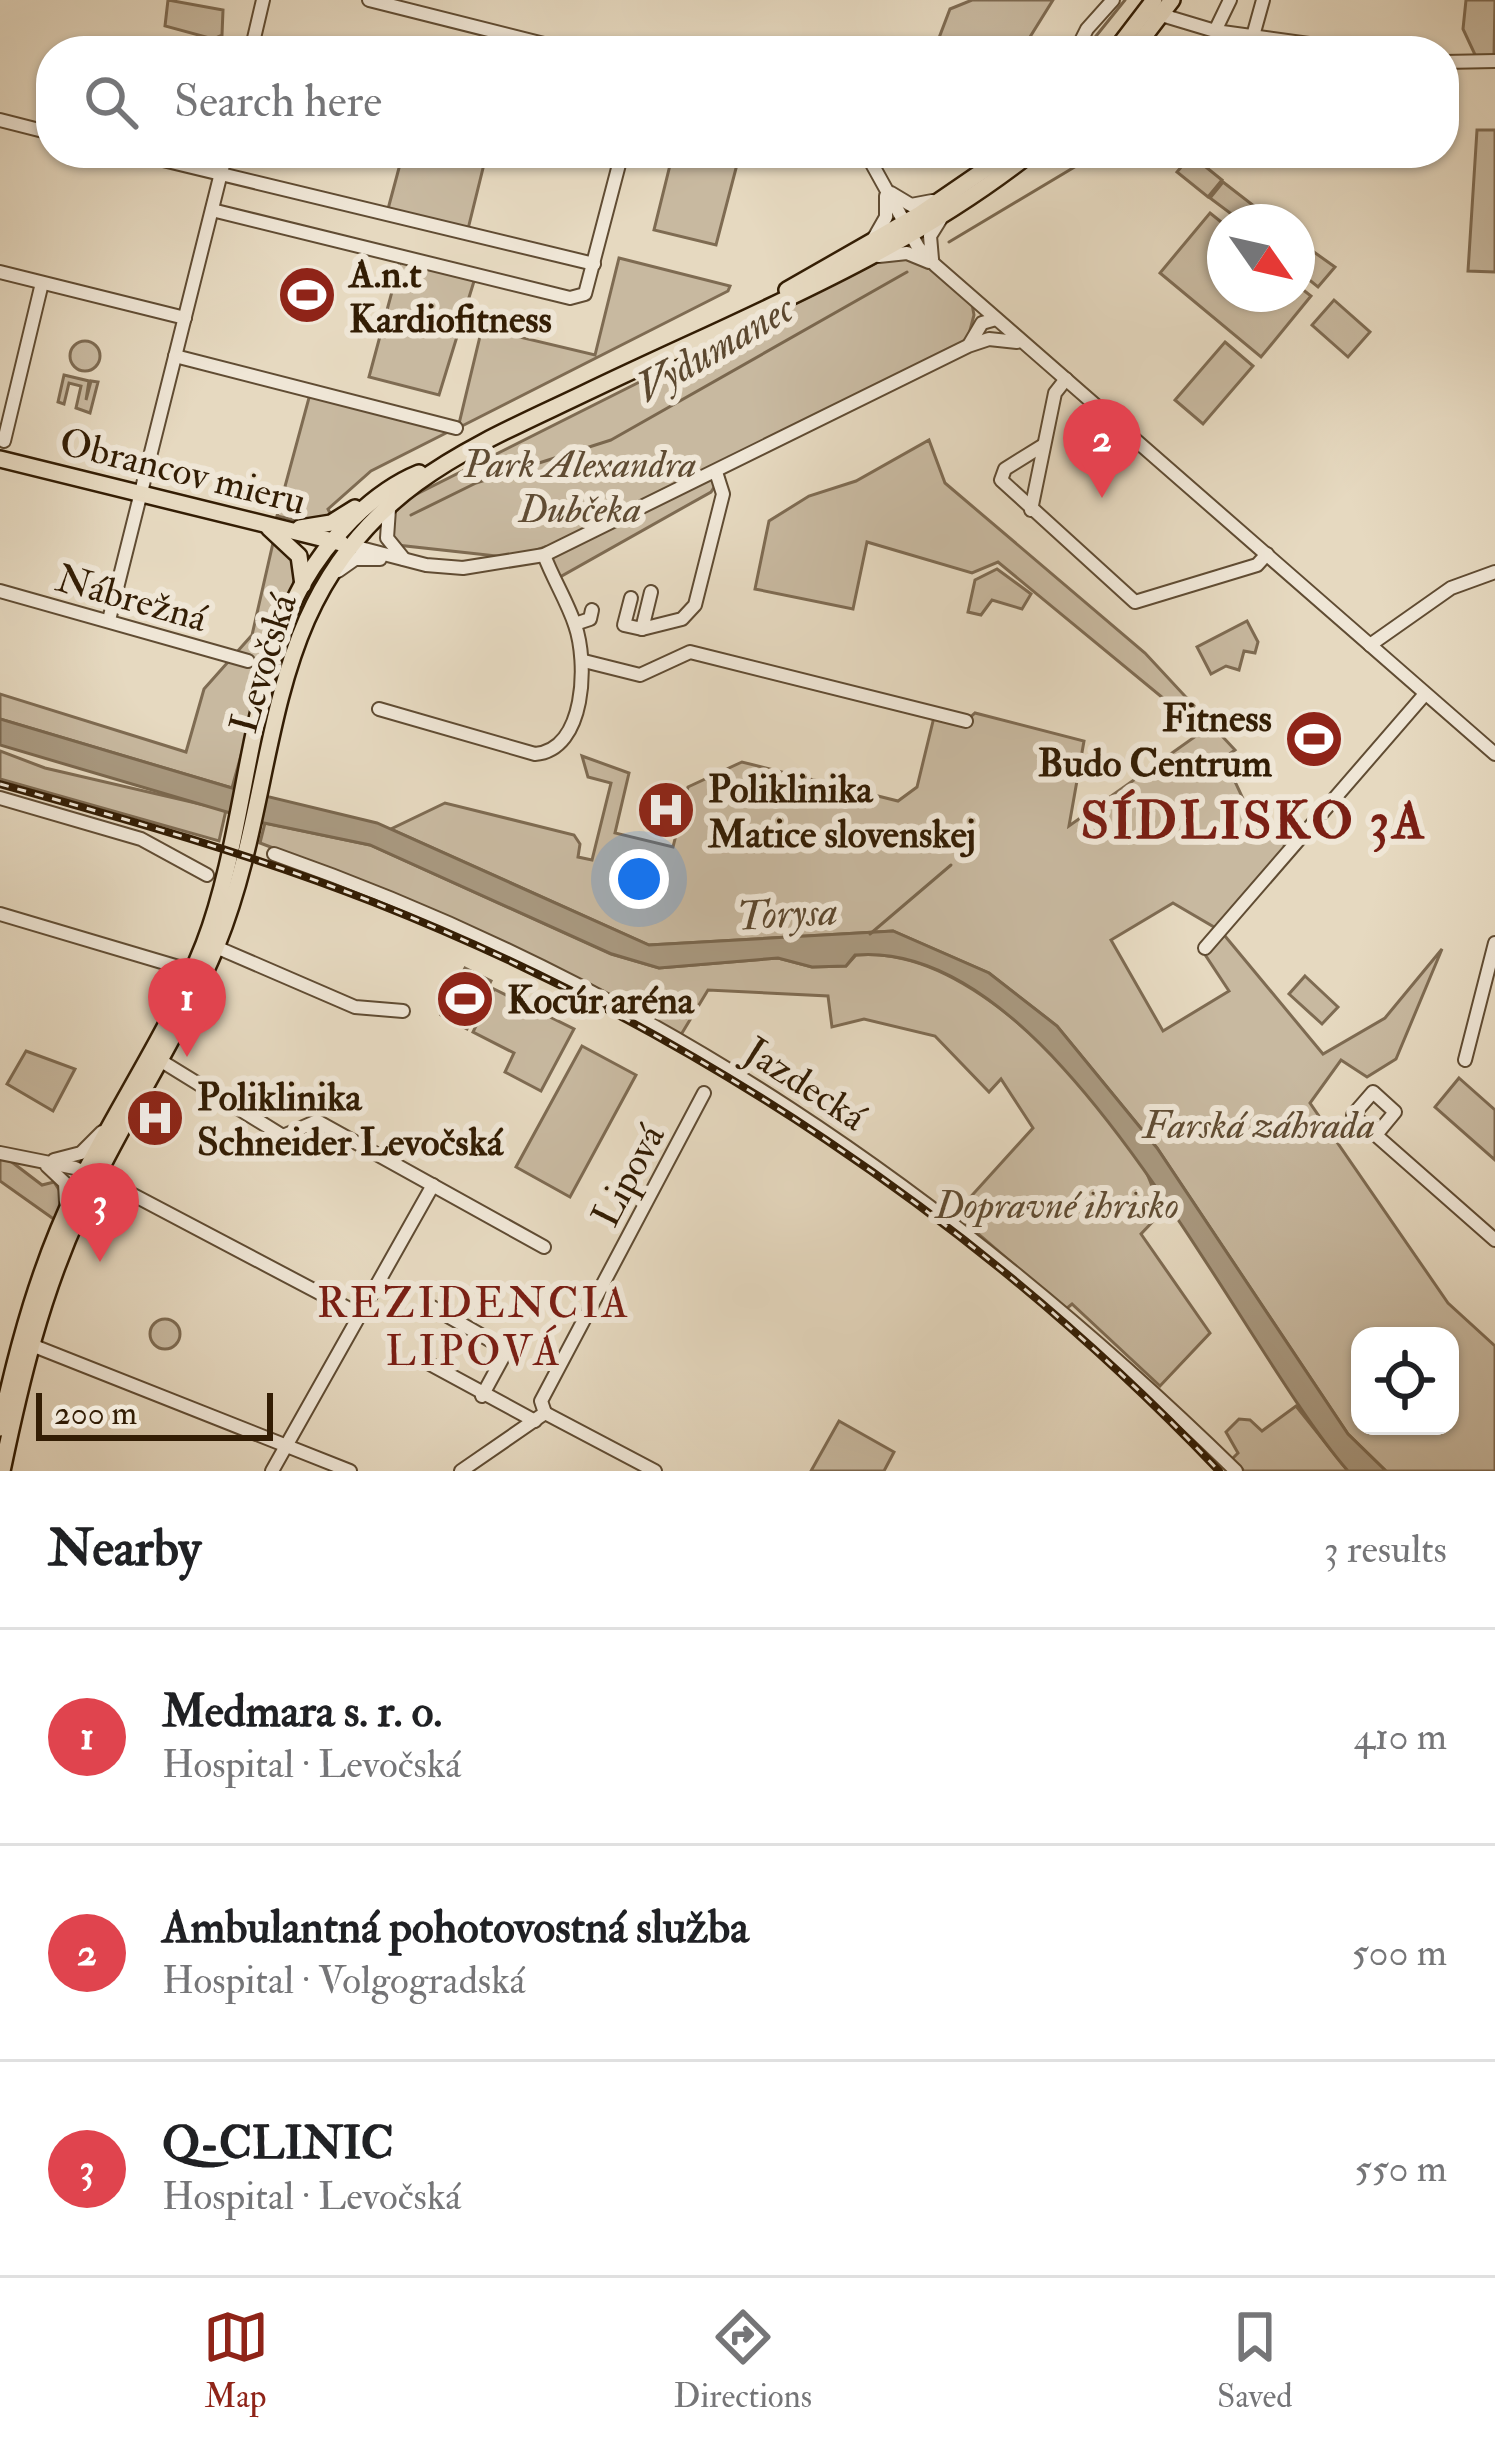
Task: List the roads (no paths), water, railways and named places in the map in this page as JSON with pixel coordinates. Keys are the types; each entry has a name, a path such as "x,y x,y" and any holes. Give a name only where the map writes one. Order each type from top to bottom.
{"main road":[{"path":"1129,36 1154,9 1172,0"},
{"path":"1140,36 1154,9"},
{"name":"Levočská","path":"909,230 989,168"},
{"name":"Levočská","path":"255,781 274,654 303,585 398,490 909,230 940,220 1010,168"},
{"name":"Obrancov mieru","path":"0,459 341,543"},
{"path":"262,523 304,529 332,523 398,490"},
{"path":"262,523 296,551 303,585"},
{"name":"Levočská","path":"255,781 294,644 341,543"},
{"path":"0,1428 22,1331 62,1222 158,1059 216,947 255,781"},
{"path":"2,1471 29,1344 91,1174 121,1105 192,971 244,831"}],"street":[{"path":"255,36 263,0"},
{"path":"369,0 512,36"},
{"path":"1084,36 1113,0"},
{"path":"1215,31 1230,0"},
{"path":"1154,9 1215,31 1253,36 1263,0"},
{"path":"1459,62 1494,62"},
{"path":"0,120 36,129"},
{"path":"195,168 594,263"},
{"path":"109,620 222,168"},
{"path":"212,210 571,298 585,294 618,168"},
{"path":"874,168 935,265 1495,754"},
{"path":"885,188 918,206 972,180"},
{"path":"885,188 886,217 871,250 935,265"},
{"path":"935,265 929,241 940,220"},
{"path":"0,272 185,318"},
{"path":"4,441 42,283"},
{"path":"968,346 976,329 973,299"},
{"path":"976,329 996,319"},
{"path":"988,339 996,319"},
{"path":"294,644 346,563 367,558 463,568 544,555 968,346 988,339 1029,347"},
{"path":"176,356 456,428"},
{"path":"1031,510 1056,390 1066,379"},
{"path":"1042,446 1001,474 1031,510 1132,601 1142,604 1257,565 1267,554"},
{"path":"632,598 624,625 642,629 676,621 695,605 723,494 716,472"},
{"path":"398,490 384,524 387,538 405,560"},
{"path":"341,543 405,560"},
{"path":"379,709 535,754 553,750 568,736 584,661 575,624 544,555"},
{"path":"1370,645 1451,588 1495,572"},
{"name":"Nábrežná","path":"0,591 248,661"},
{"path":"642,629 651,592"},
{"path":"575,624 590,619 592,610"},
{"path":"584,661 640,676 690,652 966,721"},
{"path":"1205,948 1425,694"},
{"path":"0,798 122,832 207,875"},
{"name":"Jazdecká","path":"274,854 479,937 712,1059 888,1172 1048,1295 1236,1471"},
{"path":"0,914 192,971"},
{"path":"1465,1060 1495,943"},
{"path":"216,947 355,1007 403,1011"},
{"path":"158,1059 284,1136 317,1121 544,1246"},
{"name":"Lipová","path":"540,1417 541,1401 704,1093"},
{"path":"0,1154 56,1160 81,1153 121,1105"},
{"path":"1376,1135 1495,1240"},
{"path":"29,1158 91,1174 361,1315"},
{"path":"29,1158 51,1167 65,1183 62,1222"},
{"path":"272,1471 433,1185"},
{"path":"432,1307 507,1349 482,1396"},
{"path":"29,1344 350,1471"},
{"path":"428,1363 482,1396 540,1417 655,1471"},
{"path":"461,1471 540,1417"}],"waterway":[{"name":"Vydumanec","path":"1096,36 1125,0"},
{"name":"Vydumanec","path":"949,242 1073,168"},
{"name":"Vydumanec","path":"411,515 476,483 611,440 907,272"},
{"path":"870,934 951,865"}],"railway":[{"path":"0,784 235,853 373,902 491,952 718,1072 827,1140 1032,1295 1128,1380 1219,1471"}],"place":[{"name":"A.n.t Kardiofitness","path":"307,295"},
{"name":"Ambulantná pohotovostná služba","path":"1102,498"},
{"name":"Fitness Budo Centrum","path":"1314,739"},
{"name":"Poliklinika Matice slovenskej","path":"666,810"},
{"name":"Kocúr aréna","path":"465,999"},
{"name":"Medmara s. r. o.","path":"187,1057"},
{"name":"Poliklinika Schneider Levočská","path":"155,1118"},
{"name":"Q-CLINIC","path":"100,1262"}],"district":[{"name":"SÍDLISKO 3A","path":"1254,820"},
{"name":"REZIDENCIA LIPOVÁ","path":"474,1326"}],"park label":[{"name":"Park Alexandra Dubčeka","path":"580,486"},
{"name":"Farská záhrada","path":"1259,1124"},
{"name":"Dopravné ihrisko","path":"1057,1204"}],"water label":[{"name":"Torysa","path":"787,912"}]}
